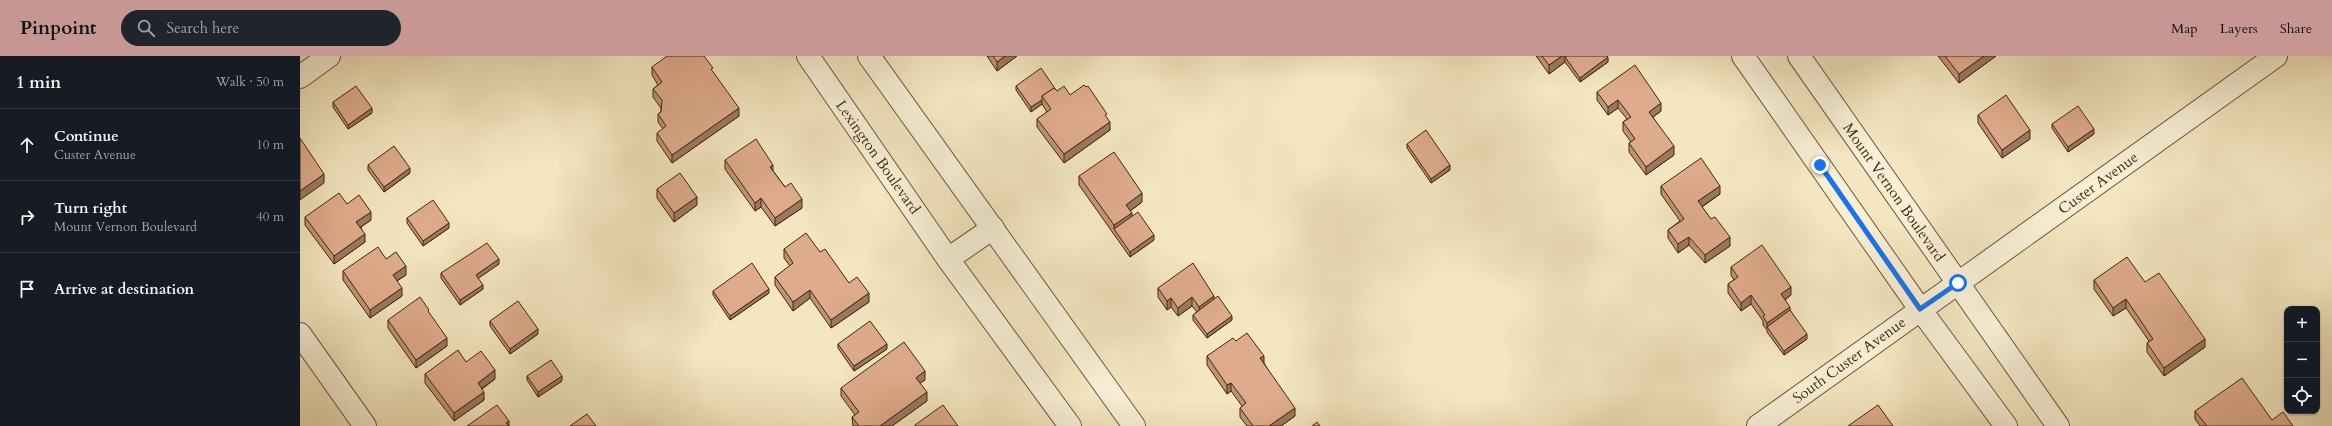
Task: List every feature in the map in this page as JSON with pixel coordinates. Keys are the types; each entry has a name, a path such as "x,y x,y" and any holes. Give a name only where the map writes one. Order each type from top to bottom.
{"street":[{"path":"300,77 329,56"},
{"name":"Lexington Boulevard","path":"808,56 948,259 1070,426"},
{"path":"869,56 1134,426"},
{"path":"1743,56 1920,309 2006,426"},
{"name":"Mount Vernon Boulevard","path":"1799,56 2058,426"},
{"name":"Custer Avenue","path":"1920,309 2276,56"},
{"path":"948,259 993,228"},
{"name":"South Custer Avenue","path":"1758,426 1920,309"},
{"path":"300,334 365,426"}],"building":[{"path":"667,56 704,56 713,68 711,69 739,108 672,155 657,133 666,126 658,114 661,112 662,100 653,89 662,82 652,67"},
{"path":"993,56 1005,56 997,62"},
{"path":"1542,56 1562,56 1549,65"},
{"path":"1945,56 1984,56 1959,74"},
{"path":"1565,57 1608,57 1580,78"},
{"path":"1635,65 1661,103 1649,112 1674,146 1646,167 1629,143 1635,139 1623,122 1631,117 1618,100 1608,107 1597,92"},
{"path":"1041,68 1056,90 1054,88 1042,96 1042,100 1031,107 1016,86"},
{"path":"1084,85 1086,87 1088,86 1107,114 1105,115 1110,122 1064,154 1037,119 1051,109 1042,96 1054,88 1057,91 1064,86 1070,95"},
{"path":"356,86 372,108 348,125 333,102"},
{"path":"2006,95 2030,130 2002,150 1978,115"},
{"path":"2078,106 2094,129 2068,147 2052,124"},
{"path":"1426,130 1450,165 1431,179 1407,144"},
{"path":"300,138 324,174 300,191"},
{"path":"756,139 773,165 770,167 785,187 791,183 802,199 775,218 761,198 755,203 725,160"},
{"path":"394,146 410,168 384,187 368,165"},
{"path":"1114,152 1142,193 1126,205 1132,213 1114,225 1079,176"},
{"path":"1701,158 1720,186 1698,201 1711,219 1715,217 1730,237 1705,255 1689,237 1678,244 1668,230 1684,219 1661,186"},
{"path":"680,173 697,197 674,213 657,189"},
{"path":"339,193 347,204 359,195 371,212 356,222 365,234 334,256 305,217"},
{"path":"433,200 449,223 423,241 407,218"},
{"path":"1138,212 1154,235 1130,252 1114,229"},
{"path":"806,233 820,252 825,249 849,283 857,277 869,293 831,320 810,290 793,302 775,277 793,263 784,249"},
{"path":"487,243 499,259 476,275 483,285 460,300 441,273"},
{"path":"1762,245 1791,287 1781,294 1790,307 1767,323 1763,316 1765,315 1751,295 1741,303 1728,284 1738,277 1731,267"},
{"path":"378,247 386,259 396,252 406,266 393,275 402,288 370,310 343,271"},
{"path":"2127,257 2145,282 2159,273 2205,339 2164,368 2147,343 2153,339 2126,299 2113,308 2094,280"},
{"path":"752,263 769,289 730,316 713,291"},
{"path":"1193,263 1214,296 1199,307 1192,297 1178,308 1171,298 1167,301 1158,288"},
{"path":"1218,296 1232,316 1207,334 1193,315"},
{"path":"420,297 447,338 416,360 388,320"},
{"path":"518,301 538,329 510,349 490,321"},
{"path":"1790,310 1807,334 1784,351 1767,327"},
{"path":"870,321 887,344 854,366 838,344"},
{"path":"1247,333 1264,356 1260,358 1295,408 1269,426 1253,426 1240,408 1246,403 1231,383 1227,385 1207,356 1233,338 1236,341"},
{"path":"904,342 925,371 916,378 927,392 880,426 859,426 852,417 859,412 841,388"},
{"path":"458,350 466,362 481,351 495,370 478,383 484,392 454,413 425,374"},
{"path":"551,360 562,376 538,392 527,376"},
{"path":"2242,378 2272,420 2283,412 2293,426 2207,426 2195,411"},
{"path":"497,405 509,421 506,423 509,426 467,426"},
{"path":"943,405 958,426 915,426 915,425"},
{"path":"1878,405 1893,426 1848,426"},
{"path":"587,414 596,426 570,426"},
{"path":"1317,422 1320,426 1312,426"}],"route":[{"path":"1820,165 1920,309 1958,283"}]}
